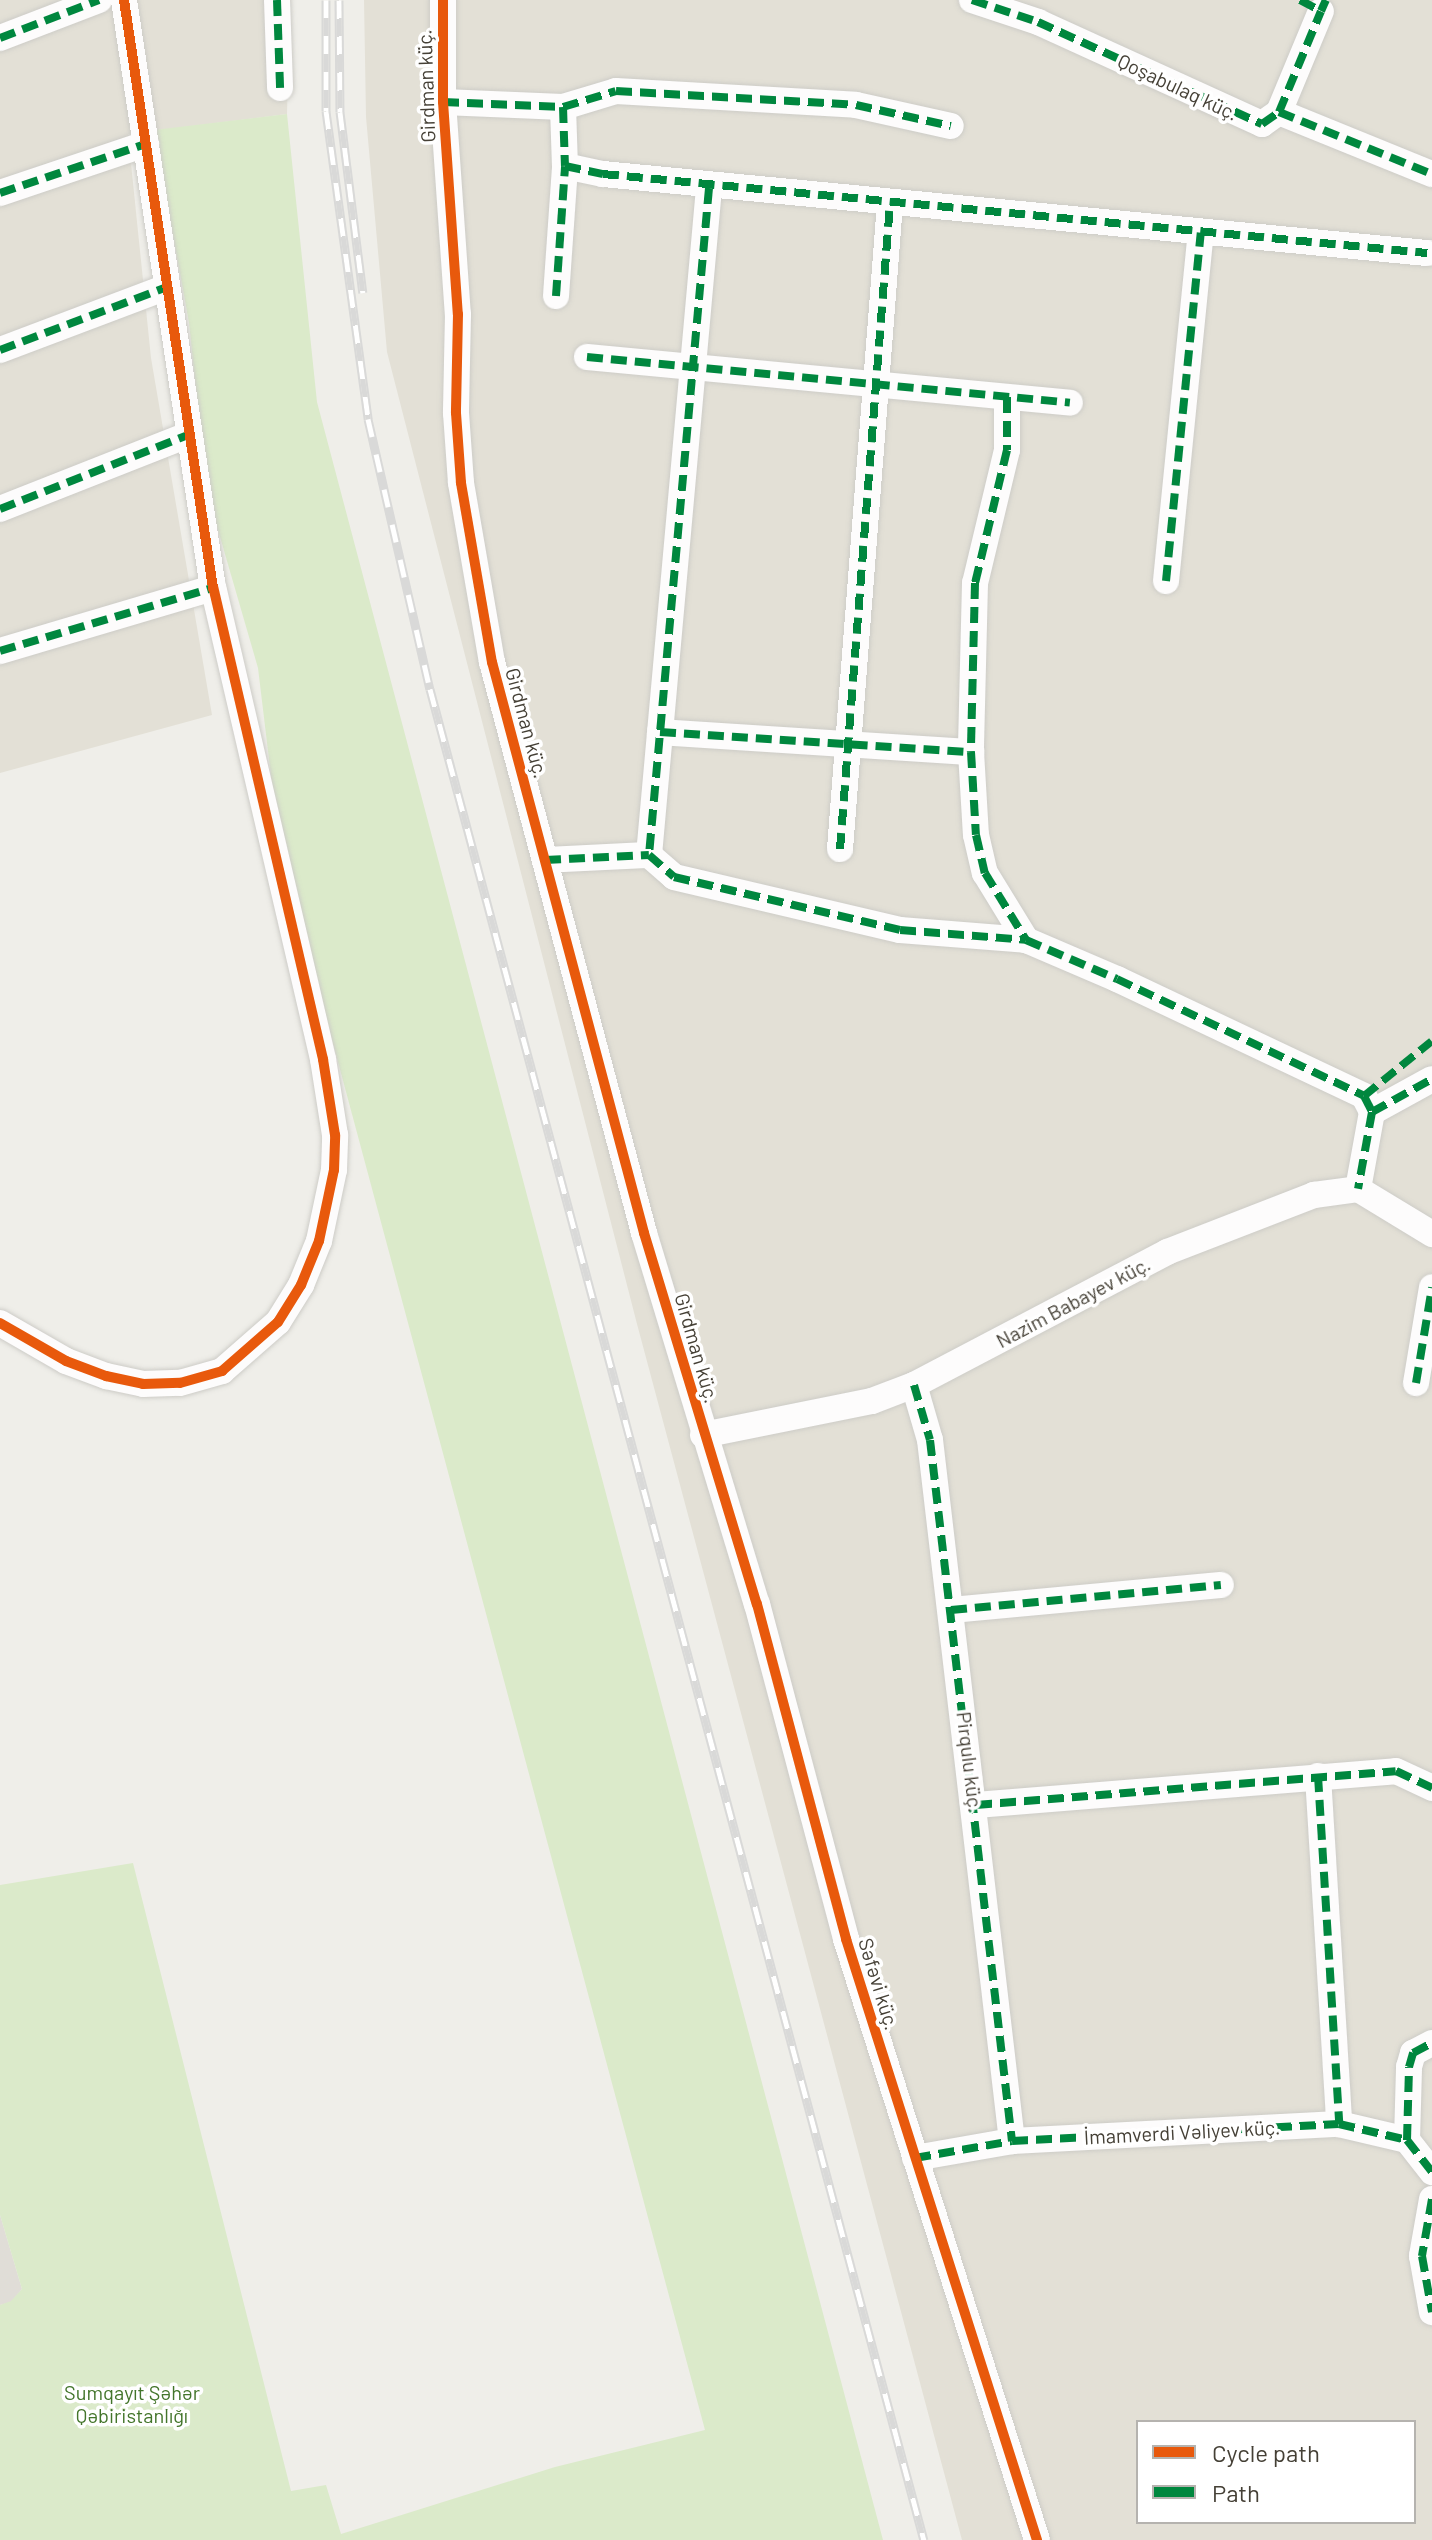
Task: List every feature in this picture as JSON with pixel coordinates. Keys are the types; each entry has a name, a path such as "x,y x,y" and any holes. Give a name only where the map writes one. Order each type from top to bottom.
{"street":[{"path":"0,38 99,0"},
{"path":"0,1323 66,1361 106,1376 143,1384 180,1383 222,1371 253,1348 278,1322 301,1285 319,1241 334,1170 331,1100 213,588 164,288 124,0"},
{"path":"277,0 280,88"},
{"name":"Girdman küç.","path":"443,0 443,102 457,286 461,483 492,662 703,1435"},
{"name":"Qoşabulaq küç.","path":"972,0 1038,22 1250,121 1272,121 1279,112"},
{"path":"1316,4 1279,112 1432,174"},
{"path":"443,102 563,107 616,91 856,105 951,126"},
{"path":"556,296 565,166 563,107"},
{"path":"0,193 146,144"},
{"path":"565,166 709,188 1427,253"},
{"path":"709,188 649,855 661,870 674,877 900,930 1026,940 1364,1096 1372,1112 1358,1189 1432,1234"},
{"path":"840,849 873,384 890,203"},
{"path":"1166,581 1201,233"},
{"path":"0,350 164,288"},
{"path":"587,357 1070,403"},
{"path":"1007,397 1007,450 975,583 971,752 976,835 985,873 1026,940"},
{"path":"0,509 188,435"},
{"path":"0,651 213,588"},
{"path":"660,732 971,752"},
{"path":"545,860 649,855"},
{"path":"1372,1112 1432,1079"},
{"name":"Nazim Babayev küç.","path":"703,1435 872,1401 914,1385 1167,1252 1314,1195 1358,1189"},
{"path":"1416,1383 1432,1287"},
{"name":"Pirqulu küç.","path":"914,1385 930,1440 976,1805 1012,2141"},
{"name":"Səfəvi küç.","path":"703,1435 757,1604 846,1939 1037,2540"},
{"path":"951,1610 1221,1585"},
{"path":"976,1805 1396,1771 1432,1788"},
{"path":"1318,1776 1339,2124"},
{"path":"1432,2043 1413,2053 1409,2067 1407,2140 1432,2172"},
{"name":"İmamverdi Vəliyev küç.","path":"915,2158 1012,2141 1339,2124 1407,2140"},
{"path":"1432,2199 1422,2256 1432,2312"}],"shaded area":[{"path":"0,0 290,0 287,114 128,134 151,358 212,715 0,773"},
{"path":"364,0 1432,0 1432,2540 962,2540 637,1324 387,352 366,117"},
{"path":"0,2215 22,2289 11,2302 0,2305"}],"green space":[{"name":"Sumqayıt Şəhər Qəbiristanlığı","path":"287,114 317,402 883,2540 0,2540 0,2305 11,2301 22,2289 0,2215 0,1885 133,1863 291,2491 326,2485 341,2534 555,2467 705,2430 279,842 258,668 207,492 189,323 154,130"}],"railway":[{"path":"326,0 326,111 368,419 430,689 924,2540"},
{"path":"339,0 340,112 363,293"}],"marked path":[{"path":"0,38 99,0"},
{"path":"277,0 280,88"},
{"path":"972,0 1038,22 1262,124 1279,112 1321,11"},
{"path":"1300,0 1321,11 1326,0"},
{"path":"563,107 616,91 856,105 951,126"},
{"path":"443,102 563,107 565,166 603,174 1427,253"},
{"path":"1279,112 1432,174"},
{"path":"0,193 146,144"},
{"path":"556,296 565,166"},
{"path":"709,188 649,855 674,877 900,930 1026,940 1117,979 1364,1096 1372,1112 1358,1189"},
{"path":"840,849 890,203"},
{"path":"1166,581 1201,233"},
{"path":"0,350 164,288"},
{"path":"587,357 1070,403"},
{"path":"1007,397 1007,450 975,583 971,752 976,835 985,873 1026,940"},
{"path":"0,509 188,435"},
{"path":"0,651 213,588"},
{"path":"660,732 971,752"},
{"path":"545,860 649,855"},
{"path":"1364,1096 1432,1041"},
{"path":"1372,1112 1432,1079"},
{"path":"1416,1383 1432,1287"},
{"path":"914,1385 930,1440 1012,2141"},
{"path":"951,1610 1221,1585"},
{"path":"976,1805 1396,1771 1432,1788"},
{"path":"1318,1776 1339,2124"},
{"path":"1407,2140 1409,2067 1413,2053 1432,2043"},
{"path":"915,2158 1012,2141 1339,2124 1407,2140 1432,2172"},
{"path":"1432,2199 1422,2256 1432,2312"}],"cycle path":[{"path":"0,1323 66,1361 106,1376 143,1384 180,1383 222,1371 278,1322 301,1285 319,1241 334,1170 335,1135 323,1059 213,588 124,0"},
{"path":"443,0 443,102 458,314 456,413 461,483 492,662 644,1233 757,1604 846,1939 1037,2540"}]}
